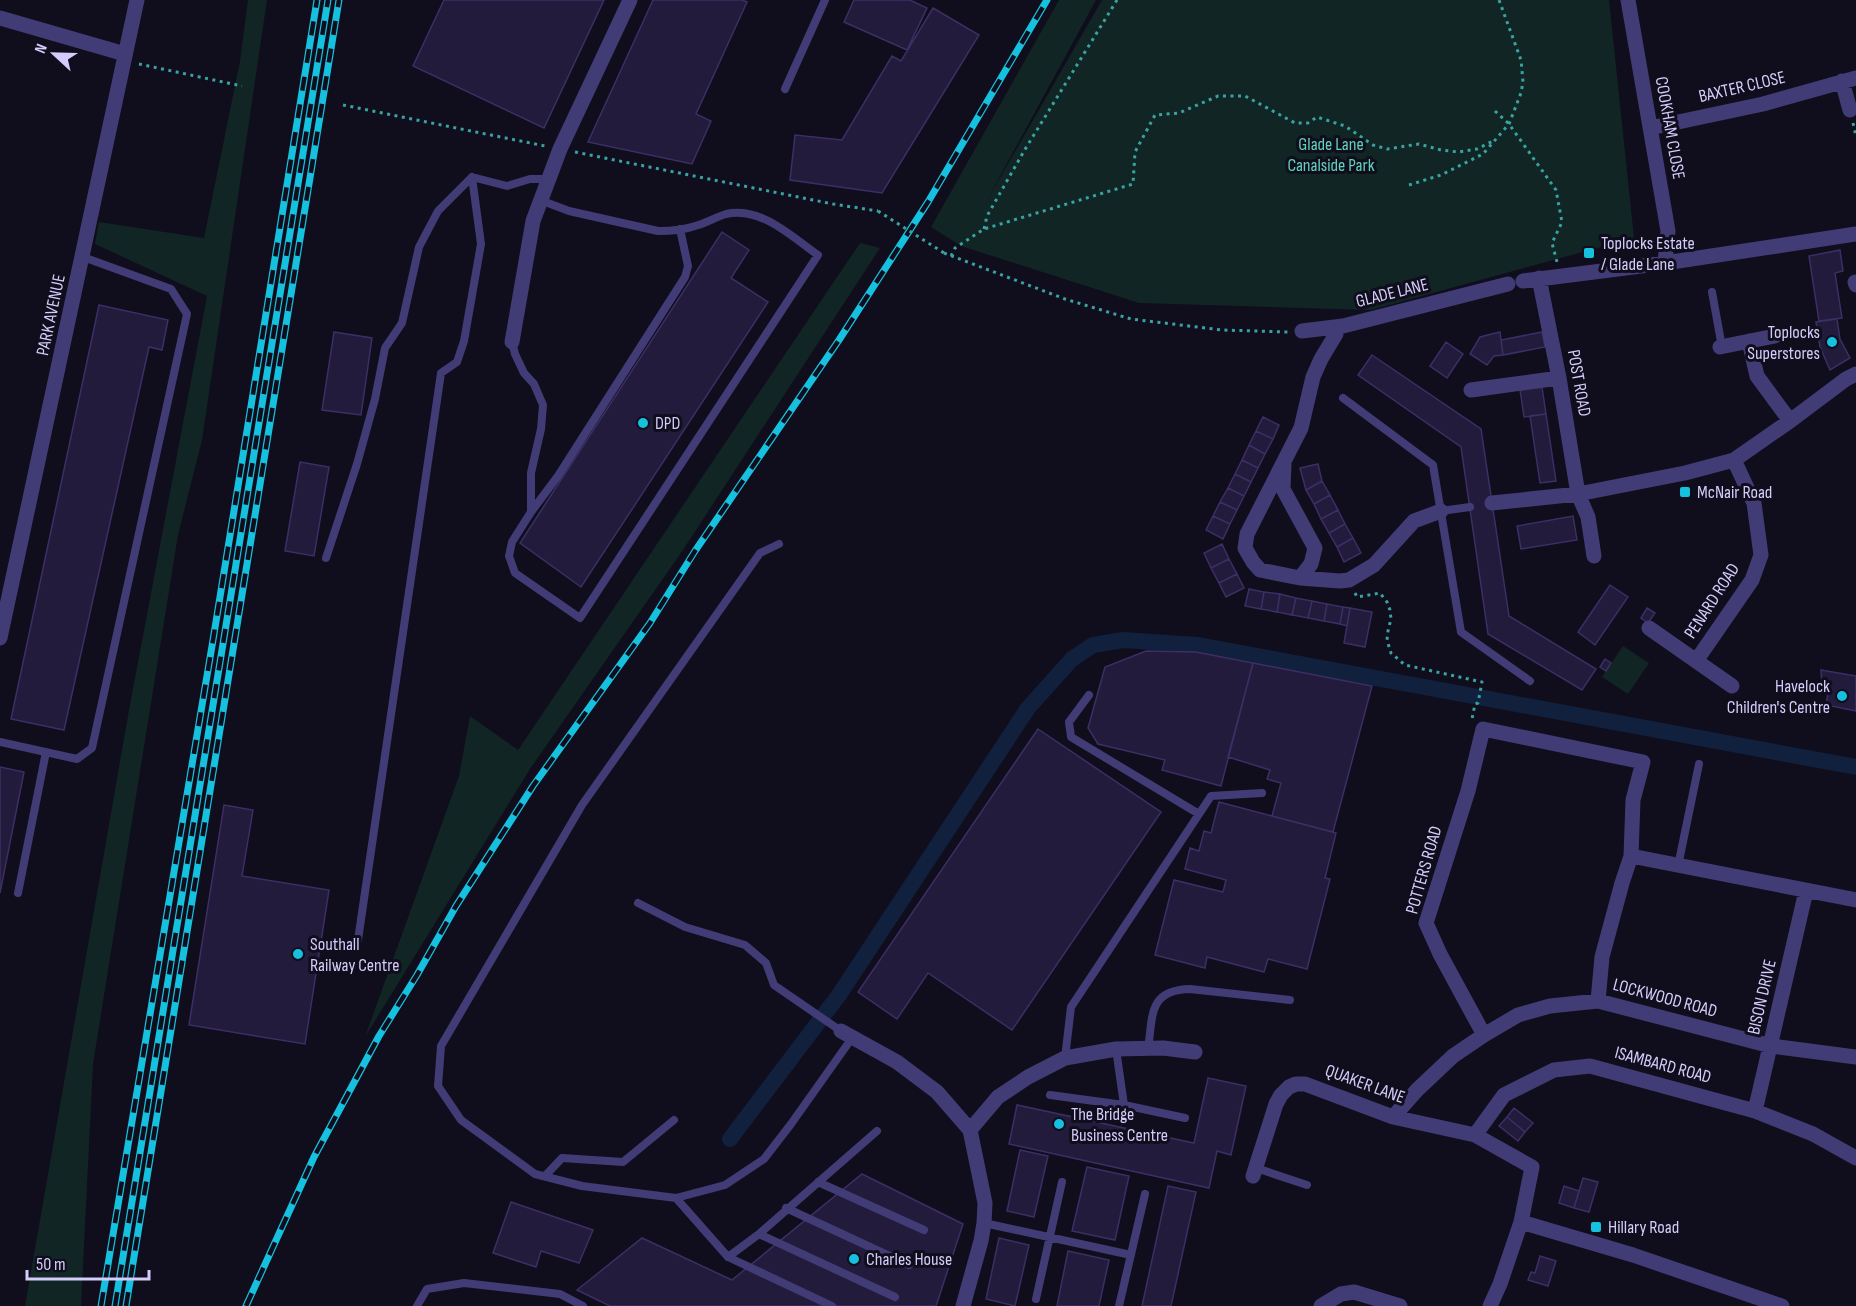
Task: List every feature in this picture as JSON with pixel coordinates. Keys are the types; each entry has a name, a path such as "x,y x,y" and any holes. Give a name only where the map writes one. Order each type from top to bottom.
{"street":[{"name":"PARK AVENUE","path":"0,638 137,0"},
{"path":"512,342 533,221 547,179 630,0"},
{"name":"COOKHAM CLOSE","path":"1628,0 1668,231 1665,263"},
{"path":"0,18 125,54"},
{"name":"BAXTER CLOSE","path":"1650,128 1763,104 1849,80 1850,110"},
{"name":"GLADE LANE","path":"1302,331 1336,327 1539,278 1665,263 1856,234"},
{"name":"POST ROAD","path":"1539,278 1559,378 1578,495 1588,517 1594,556"},
{"path":"1336,327 1336,334 1313,377 1301,428 1247,534 1245,548 1260,570 1300,578 1346,583 1374,565 1414,521 1441,511"},
{"path":"1721,347 1775,336"},
{"path":"1749,341 1757,376 1790,421"},
{"path":"1492,503 1578,495 1685,473 1734,460 1856,374"},
{"path":"1471,390 1559,378"},
{"name":"PENARD ROAD","path":"1696,661 1752,580 1761,555 1754,503 1734,460"},
{"path":"1284,464 1283,489 1327,571 1346,583"},
{"path":"1300,578 1311,564 1315,548"},
{"name":"PENARD ROAD","path":"1649,628 1732,686"},
{"name":"POTTERS ROAD","path":"1484,1035 1440,954 1426,923 1468,791 1481,735 1643,762 1633,800 1630,856"},
{"path":"1598,1001 1602,957 1630,856 1856,900"},
{"name":"BISON DRIVE","path":"1755,1110 1806,891"},
{"name":"LOCKWOOD ROAD","path":"1392,1117 1453,1056 1518,1015 1550,1006 1598,1001 1771,1046 1856,1057"},
{"path":"847,1035 897,1062 938,1092 970,1130 984,1203 984,1223 963,1306"},
{"path":"970,1130 998,1097 1028,1077 1065,1058 1116,1049 1163,1048 1195,1052"},
{"name":"ISAMBARD ROAD","path":"1475,1136 1504,1095 1554,1070 1590,1066 1755,1110 1813,1134 1856,1158"},
{"name":"QUAKER LANE","path":"1254,1172 1281,1095 1289,1087 1305,1084 1318,1087 1392,1117 1454,1129 1475,1136 1532,1167 1521,1222"},
{"path":"1490,1306 1521,1222 1633,1255 1782,1306"},
{"path":"1321,1306 1341,1294 1354,1292 1400,1306"}],"lane":[{"path":"785,88 825,0"},
{"path":"472,177 507,186 530,179 547,179"},
{"path":"326,558 357,464 375,399 385,348 402,323 418,247 438,211 472,177"},
{"path":"358,940 441,373 457,362 464,341 481,244 472,177"},
{"path":"540,200 569,211 658,231 694,227 726,214 740,213 769,221 818,255 580,618 515,573 509,556 512,542 558,476 684,277 688,266 680,229"},
{"path":"0,742 77,759 92,748 187,314 171,289 83,257"},
{"path":"1712,292 1721,347"},
{"path":"512,342 524,373 534,384 543,405 541,429 531,473 531,512"},
{"path":"1343,398 1433,465 1461,632 1530,681"},
{"path":"1441,511 1470,507"},
{"path":"638,903 685,927 744,945 766,963 774,985 847,1035 791,1124 764,1159 725,1185 676,1198 582,1186 535,1174 461,1120 438,1086 441,1046 582,805 760,553 779,544"},
{"path":"1089,695 1069,722 1071,737 1199,814"},
{"path":"18,893 46,752"},
{"path":"1678,866 1699,764"},
{"path":"1065,1058 1071,1007 1211,796 1262,793"},
{"path":"1148,1048 1156,1004 1168,992 1190,989 1290,1000"},
{"path":"1116,1049 1124,1105"},
{"path":"1050,1095 1124,1105 1185,1118"},
{"path":"544,1176 562,1158 623,1162 674,1120"},
{"path":"728,1257 759,1234 786,1208 878,1131"},
{"path":"1254,1172 1307,1185"},
{"path":"818,1182 924,1230"},
{"path":"1036,1299 1062,1182"},
{"path":"1119,1306 1144,1194"},
{"path":"676,1198 728,1257 832,1306"},
{"path":"786,1208 909,1265"},
{"path":"984,1223 1131,1255"},
{"path":"759,1234 895,1297"},
{"path":"417,1306 427,1288 464,1283 560,1294 583,1306"}],"path":[{"path":"984,230 987,216 1024,151 1117,0"},
{"path":"1409,185 1441,175 1483,154 1509,124 1523,82 1521,60 1498,0"},
{"path":"125,54 139,64 242,86"},
{"path":"951,256 955,248 984,230 1133,184 1135,152 1155,115 1179,113 1218,96 1245,96 1295,123 1308,123 1317,117 1324,118 1345,126 1373,145 1387,149 1419,144 1458,152 1477,149 1496,140"},
{"path":"343,105 545,146"},
{"path":"1494,111 1509,124 1556,190 1562,222 1552,243 1560,276"},
{"path":"570,151 822,202 878,211 951,256 1065,299 1131,319 1222,330 1302,331"},
{"path":"1346,583 1357,597 1380,593 1387,602 1391,619 1387,640 1391,653 1406,665 1482,682 1479,700"}],"green space":[{"path":"248,0 267,0 202,440 178,535 93,1064 81,1306 25,1306 129,710 207,296 95,244 99,222 204,238 240,61"},
{"name":"Glade Lane Canalside Park","path":"1059,0 1096,0 986,202 1102,0 1609,0 1634,238 1371,310 1139,303 961,246 931,227"},
{"path":"860,243 880,248 683,550 530,769 365,1037 459,776 470,716 518,750"},
{"path":"1623,646 1649,663 1628,694 1602,677"}],"building":[{"path":"444,0 604,0 544,128 413,66"},
{"path":"653,0 742,0 747,2 696,114 711,121 692,164 588,142"},
{"path":"854,0 910,0 927,8 907,50 844,22"},
{"path":"933,8 979,35 882,193 790,180 795,135 842,140 892,56 901,61"},
{"name":"DPD","path":"722,232 749,250 731,278 768,302 581,587 520,543"},
{"path":"1840,250 1843,271 1835,273 1842,318 1819,321 1809,256"},
{"path":"99,305 168,320 162,350 149,347 64,730 11,719"},
{"path":"1837,319 1840,339 1850,358 1830,370 1820,347 1816,322"},
{"path":"334,332 372,338 361,415 322,410"},
{"path":"1500,332 1503,355 1494,356 1487,365 1470,354 1480,337"},
{"path":"1542,332 1545,347 1503,355 1501,340"},
{"path":"1446,342 1463,354 1447,378 1430,366"},
{"path":"1372,355 1481,429 1509,616 1596,669 1582,690 1488,634 1461,447 1358,375"},
{"path":"1542,387 1546,414 1524,417 1520,390"},
{"path":"1546,414 1556,481 1540,483 1530,416"},
{"path":"1263,417 1279,425 1273,439 1256,431"},
{"path":"1256,431 1273,439 1265,454 1249,445"},
{"path":"1249,445 1265,454 1258,468 1242,460"},
{"path":"1242,460 1258,468 1251,482 1235,474"},
{"path":"300,462 329,467 314,556 285,551"},
{"path":"1318,464 1322,481 1306,490 1300,468"},
{"path":"1235,474 1251,482 1244,496 1228,488"},
{"path":"1322,481 1330,495 1314,504 1306,490"},
{"path":"1228,488 1244,496 1237,510 1220,502"},
{"path":"1330,495 1338,510 1321,519 1314,504"},
{"path":"1220,502 1237,510 1230,524 1213,516"},
{"path":"1338,510 1345,524 1329,533 1321,519"},
{"path":"1213,516 1230,524 1223,539 1206,530"},
{"path":"1573,516 1577,540 1521,549 1517,526"},
{"path":"1345,524 1353,538 1337,547 1329,533"},
{"path":"1353,538 1361,553 1344,562 1337,547"},
{"path":"1222,544 1229,559 1211,568 1204,553"},
{"path":"1229,559 1237,574 1219,583 1211,568"},
{"path":"1237,574 1244,588 1226,597 1219,583"},
{"path":"1610,585 1628,597 1595,645 1578,632"},
{"path":"1249,589 1264,592 1261,609 1245,606"},
{"path":"1264,592 1280,594 1277,612 1261,609"},
{"path":"1280,594 1296,598 1292,615 1277,612"},
{"path":"1296,598 1312,601 1308,618 1292,615"},
{"path":"1312,601 1327,604 1324,621 1308,618"},
{"path":"1327,604 1343,607 1340,624 1324,621"},
{"path":"1343,607 1350,608 1347,626 1340,624"},
{"path":"1350,608 1372,612 1365,647 1344,643"},
{"path":"1647,608 1655,613 1648,623 1641,618"},
{"path":"1146,651 1196,652 1253,663 1221,786 1162,770 1165,760 1098,744 1088,728 1105,667"},
{"path":"1605,659 1611,663 1606,671 1600,667"},
{"path":"1253,663 1372,686 1333,832 1272,816 1281,783 1267,779 1270,770 1228,757"},
{"name":"Havelock Children's Centre","path":"1821,670 1856,676 1856,711 1826,705 1829,687 1822,686"},
{"path":"1038,729 1161,812 1012,1030 928,973 897,1019 858,992"},
{"path":"0,767 24,772 0,893"},
{"path":"1219,802 1336,833 1325,878 1330,879 1307,969 1268,959 1264,972 1207,957 1205,968 1155,955 1174,880 1223,892 1226,880 1185,869 1190,848 1199,851 1204,831 1211,833"},
{"path":"224,805 253,810 242,876 329,890 305,1044 189,1025"},
{"name":"The Bridge Business Centre","path":"1208,1078 1246,1086 1231,1155 1217,1151 1209,1188 1009,1144 1017,1105 1194,1143"},
{"path":"1514,1108 1533,1123 1525,1132 1507,1117"},
{"path":"1507,1117 1525,1132 1518,1141 1499,1126"},
{"path":"1020,1150 1048,1156 1034,1217 1007,1211"},
{"path":"1087,1167 1129,1176 1115,1240 1072,1231"},
{"name":"Charles House","path":"862,1174 963,1224 936,1306 610,1306 577,1290 642,1238 732,1280"},
{"path":"1583,1178 1598,1182 1589,1212 1574,1208"},
{"path":"1168,1186 1196,1192 1171,1306 1142,1306"},
{"path":"1564,1186 1579,1191 1574,1208 1559,1203"},
{"path":"511,1202 593,1230 579,1263 541,1251 536,1267 493,1253"},
{"path":"999,1238 1029,1245 1015,1306 986,1299"},
{"path":"1068,1251 1109,1260 1099,1306 1057,1306"},
{"path":"1540,1256 1556,1261 1548,1286 1528,1280 1531,1272 1535,1273"}],"waterway":[{"path":"730,1139 839,995 1028,708 1072,659 1093,645 1123,640 1198,645 1856,767"}],"railway":[{"path":"101,1306 213,640 317,0"},
{"path":"115,1306 328,0"},
{"path":"126,1306 339,0"},
{"path":"246,1306 314,1157 379,1036 456,906 533,786 650,623 695,551 839,340 928,202 1047,0"}],"place":[{"name":"Toplocks Estate / Glade Lane","path":"1589,253"},
{"name":"Toplocks Superstores","path":"1832,342"},
{"name":"DPD","path":"643,423"},
{"name":"McNair Road","path":"1685,492"},
{"name":"Havelock Children's Centre","path":"1842,696"},
{"name":"Southall Railway Centre","path":"298,954"},
{"name":"The Bridge Business Centre","path":"1059,1124"},
{"name":"Hillary Road","path":"1596,1227"},
{"name":"Charles House","path":"854,1259"}]}
